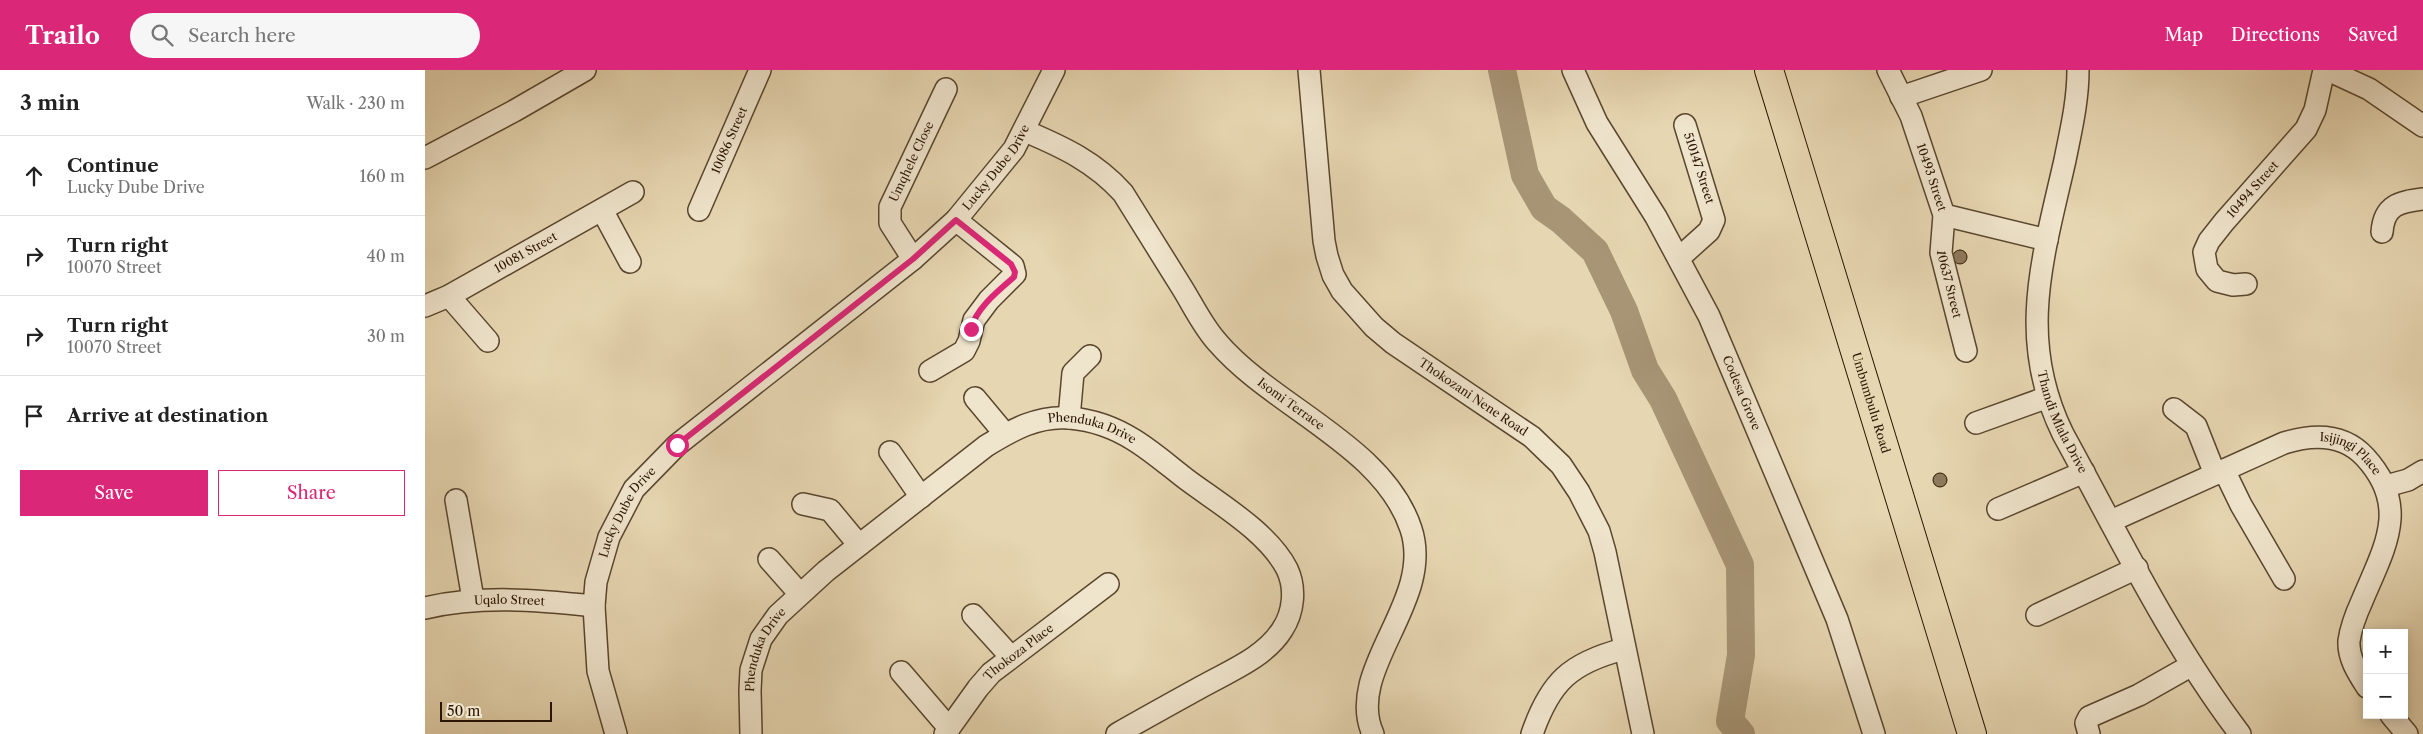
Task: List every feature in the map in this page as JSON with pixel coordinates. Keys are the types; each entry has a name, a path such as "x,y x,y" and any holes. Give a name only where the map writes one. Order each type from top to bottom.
{"main road":[{"name":"Umbumbulu Road","path":"1769,70 1972,734"}],"street":[{"path":"425,158 514,111 585,70"},
{"name":"10086 Street","path":"699,210 760,70"},
{"name":"Lucky Dube Drive","path":"616,734 598,671 593,606 596,582 609,537 634,489 654,466 677,445 913,259 956,220 1002,165 1025,131 1054,70"},
{"name":"Thokozani Nene Road","path":"1309,70 1324,241 1333,275 1347,297 1374,327 1393,343 1532,438 1561,465 1579,492 1599,531 1605,552 1623,649 1643,734"},
{"name":"Codesa Grove","path":"1573,70 1597,123 1679,258 1709,316 1811,553 1837,619 1874,734"},
{"name":"10493 Street","path":"1888,70 1917,132 1944,215 2047,240"},
{"path":"1901,97 1981,70"},
{"name":"Thandi Mlala Drive","path":"2078,70 2075,109 2047,240 2036,304 2041,374 2047,397 2083,472 2192,665 2241,734"},
{"path":"2326,70 2369,90 2423,126"},
{"name":"10494 Street","path":"2246,284 2233,285 2217,281 2207,269 2204,252 2209,241 2224,222 2306,129 2315,110 2326,70"},
{"name":"Umqhele Close","path":"913,259 890,223 890,207 946,89"},
{"name":"510147 Street","path":"1679,258 1709,231 1714,220 1685,124"},
{"name":"Isomi Terrace","path":"1025,131 1072,151 1108,176 1123,194 1216,342 1245,370 1373,469 1396,497 1412,530 1415,549 1414,572 1405,604 1375,669 1369,688 1368,710 1373,734"},
{"name":"10081 Street","path":"425,306 449,296 633,192"},
{"path":"2382,232 2386,214 2393,207 2407,201 2423,199"},
{"path":"602,210 630,262"},
{"name":"10637 Street","path":"1944,215 1941,252 1966,351"},
{"path":"930,371 964,351 969,341 974,320 989,300 1015,274 1013,266 956,220"},
{"path":"449,296 488,341"},
{"path":"1069,418 1073,373 1090,356"},
{"path":"1976,423 2047,397"},
{"path":"975,398 1005,434"},
{"path":"2174,409 2196,426 2219,472 2284,579"},
{"name":"Phenduka Drive","path":"751,734 750,691 756,651 769,625 799,593 986,446 1019,426 1036,421 1069,418 1096,423 1135,440 1270,545 1287,570 1292,582 1293,597 1290,613 1283,629 1271,644 1243,664 1117,734"},
{"name":"Isijingi Place","path":"2111,521 2284,443 2314,436 2325,437 2350,445 2361,453 2385,486 2391,504 2386,542 2353,623 2349,640 2353,664 2363,680"},
{"path":"889,452 921,497"},
{"path":"2385,486 2408,480 2423,471"},
{"path":"1998,509 2083,472"},
{"path":"456,500 473,599"},
{"path":"803,504 830,510 859,545"},
{"path":"769,558 799,593"},
{"path":"2037,615 2137,568"},
{"name":"Thokoza Place","path":"947,731 978,688 1011,657 1108,584"},
{"name":"Uqalo Street","path":"425,608 473,599 545,601 593,606"},
{"path":"973,615 1011,657"},
{"path":"1531,734 1548,695 1569,672 1596,656 1623,649"},
{"path":"2089,734 2086,723 2089,717 2139,694 2192,665"},
{"path":"901,672 947,731"},
{"path":"2394,719 2407,734"}],"building":[{"path":"1960,250 1965,252 1967,257 1965,262 1960,264 1955,262 1953,257 1955,252"},
{"path":"1937,473 1943,473 1947,480 1943,487 1937,487 1933,483 1933,477"}],"waterway":[{"path":"1502,70 1525,175 1544,208 1561,220 1595,251 1624,311 1645,370 1663,399 1740,565 1741,655 1730,721 1741,734"}],"route":[{"path":"677,445 913,259 956,220 1011,264 1015,272 1014,277 989,300 974,320 971,329"}]}
